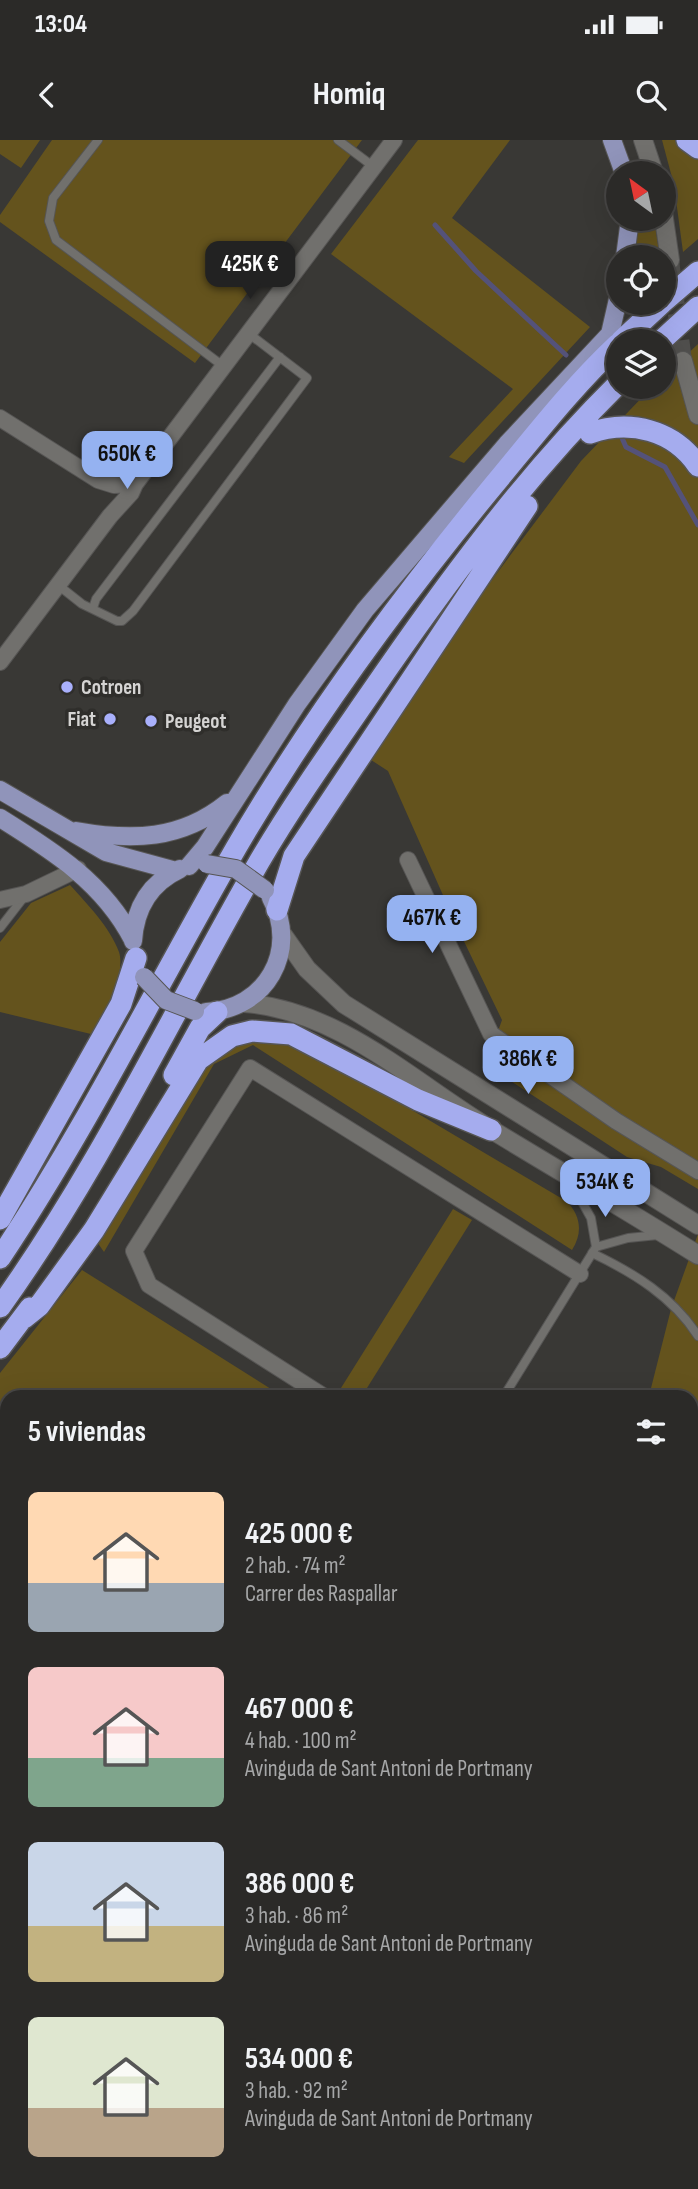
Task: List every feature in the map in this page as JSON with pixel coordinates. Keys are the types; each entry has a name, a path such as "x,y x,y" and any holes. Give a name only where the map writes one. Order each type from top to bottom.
{"highway":[{"path":"687,140 698,148"},
{"path":"676,275 698,256"},
{"path":"676,291 698,272"},
{"path":"674,329 698,307"},
{"path":"624,329 635,315"},
{"path":"630,329 647,315"},
{"path":"0,1258 68,1150 236,848 309,734 441,549 606,352"},
{"path":"0,1307 91,1163 261,860 326,757 409,636 464,564 544,466 606,397"},
{"path":"277,910 294,856 512,527 621,399"},
{"path":"590,433 621,426 653,431 681,446 698,467"},
{"path":"0,1219 121,1004 138,958"},
{"path":"0,1348 24,1318 132,1149 200,1028 206,1012"},
{"path":"24,1318 39,1306 94,1230 198,1060 232,1037 252,1031 291,1034 418,1100 491,1130"}],"main road":[{"path":"612,140 620,161"},
{"path":"643,140 650,161"},
{"path":"138,958 137,916 148,894 191,867 297,704 365,610 507,444 606,350"},
{"path":"683,361 698,415"},
{"path":"0,790 106,852 191,867 236,869 265,890 277,910 282,935 276,969 263,989 244,1003"},
{"path":"62,828 116,836 156,837 190,827 211,816 239,793"},
{"path":"0,818 78,869 107,900 138,958 166,1000 206,1012 244,1003 284,1009 317,1020 346,1035 491,1130 565,1172 698,1255"},
{"path":"282,935 307,969 344,1004 698,1225"}],"street":[{"path":"0,662 110,516 121,507 135,484 394,140"},
{"path":"0,418 98,480 114,485 135,484"},
{"path":"98,480 110,500 110,516"},
{"path":"408,860 491,1034 616,1121 698,1171"},
{"path":"0,900 26,894 78,869"},
{"path":"314,1390 149,1285 134,1251 250,1068 580,1274"}],"lane":[{"path":"98,140 53,198 49,221 56,240 223,366"},
{"path":"338,140 374,167"},
{"path":"58,585 117,621 128,617 307,378 248,333"},
{"path":"93,608 96,598 280,357"},
{"path":"0,928 26,894"},
{"path":"508,1390 594,1250 591,1218 565,1172"},
{"path":"594,1250 628,1238 665,1234"},
{"path":"594,1250 666,1295 686,1316 698,1336"}],"shaded area":[{"path":"0,140 40,140 21,168 0,154"},
{"path":"52,140 362,140 195,363 0,222 0,215"},
{"path":"418,140 510,140 452,218 590,327 464,463 449,457 513,389 331,254"},
{"path":"662,140 676,140 698,159 698,239 683,252 676,200 676,161 668,161"},
{"path":"636,231 656,231 658,245 634,245"},
{"path":"698,344 698,1189 661,1167 627,1157 486,1065 502,1020 458,929 388,771 368,758 491,581 581,461 640,399 676,399 676,365"},
{"path":"70,885 104,925 119,952 120,971 117,983 95,1035 0,1012 0,942 31,903"},
{"path":"273,1036 373,1087 566,1201 575,1212 579,1224 578,1237 572,1250 253,1045 214,1064 104,1252 95,1239 198,1068 232,1043"},
{"path":"453,1209 472,1220 366,1390 340,1390"},
{"path":"698,1234 698,1390 651,1390 671,1309"},
{"path":"82,1270 272,1390 0,1390 0,1373"}],"waterway":[{"path":"435,225 476,271 566,355"},
{"path":"622,438 626,447 665,467 698,525"}],"tunnel":[{"path":"676,307 683,361"}],"place":[{"name":"Cotroen","path":"67,687"},
{"name":"Fiat","path":"110,719"},
{"name":"Peugeot","path":"151,721"}]}
